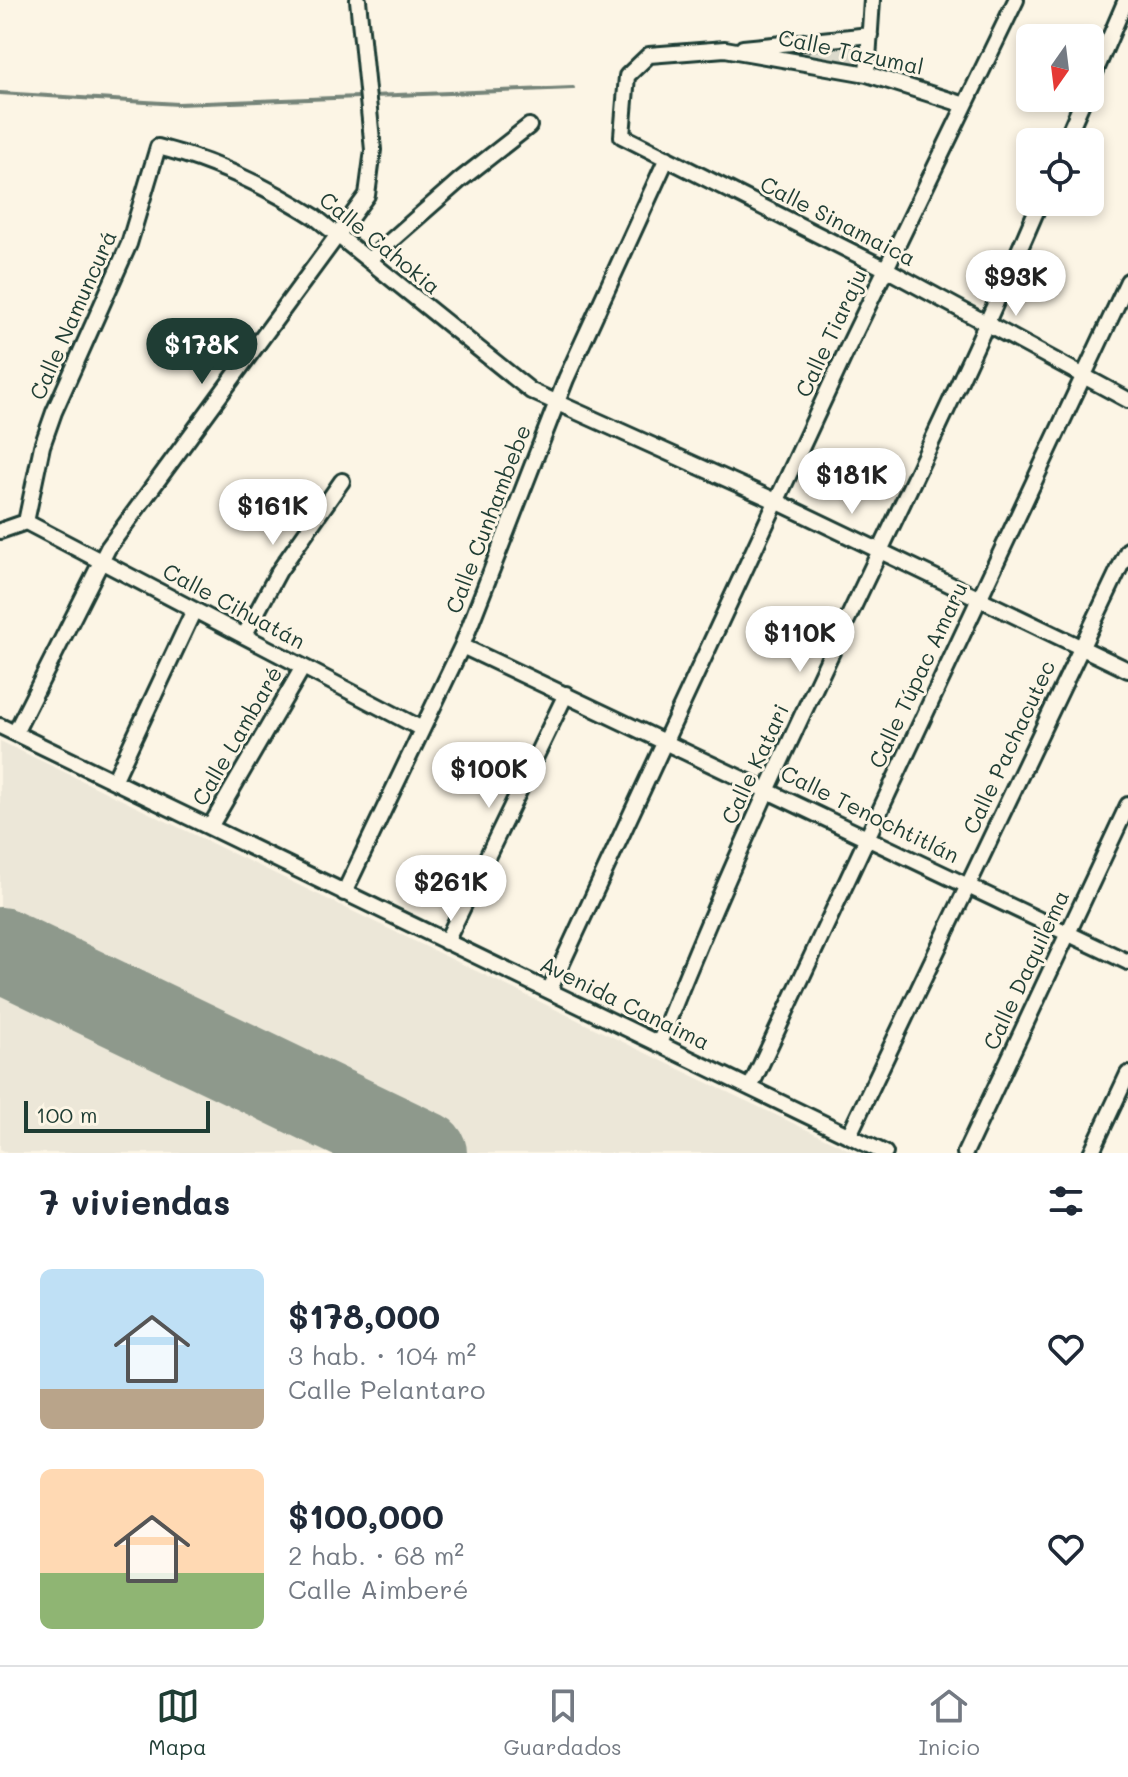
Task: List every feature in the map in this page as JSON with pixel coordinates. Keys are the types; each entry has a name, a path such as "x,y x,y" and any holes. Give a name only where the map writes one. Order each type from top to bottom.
{"street":[{"path":"15,733 100,561 336,233 367,195 373,169 358,0"},
{"path":"867,74 872,0"},
{"name":"Calle Tiaraju","path":"549,991 886,269 1016,0"},
{"path":"1104,51 1126,0"},
{"name":"Calle Tazumal","path":"627,76 649,55 870,35"},
{"name":"Calle Tazumal","path":"725,49 867,74 916,86 965,105"},
{"name":"Calle Sinamaica","path":"627,76 622,136 886,269 1128,400"},
{"path":"369,260 460,180 529,126"},
{"name":"Calle Cahokia","path":"158,147 218,165 285,198 336,233 531,391 778,502 1128,670"},
{"name":"Calle Namuncurá","path":"26,522 50,423 129,244 158,147"},
{"name":"Calle Cunhambebe","path":"344,893 462,646 558,401 667,158"},
{"name":"Calle Katari","path":"659,1044 716,902 767,789 988,324 1034,216"},
{"name":"Calle Túpac Amaru","path":"750,1088 1128,281"},
{"path":"244,636 261,599 342,481"},
{"path":"0,531 26,522"},
{"name":"Calle Cihuatán","path":"26,522 422,729"},
{"name":"Calle Pachacutec","path":"849,1135 1128,550"},
{"path":"114,781 194,610"},
{"name":"Calle Tenochtitlán","path":"462,646 1128,962"},
{"name":"Calle Lambaré","path":"210,827 303,667"},
{"path":"446,942 566,694"},
{"name":"Avenida Canaima","path":"0,726 885,1153"},
{"name":"Calle Daquilema","path":"965,1153 1128,805"},
{"path":"1091,1153 1128,1074"}],"shaded area":[{"path":"860,43 858,67 786,50 786,48"},
{"path":"0,741 856,1153 8,1153 0,1149"}],"waterway":[{"path":"372,96 573,88"},
{"path":"0,93 178,104 359,97"}],"runway":[{"path":"0,949 425,1153"}]}
